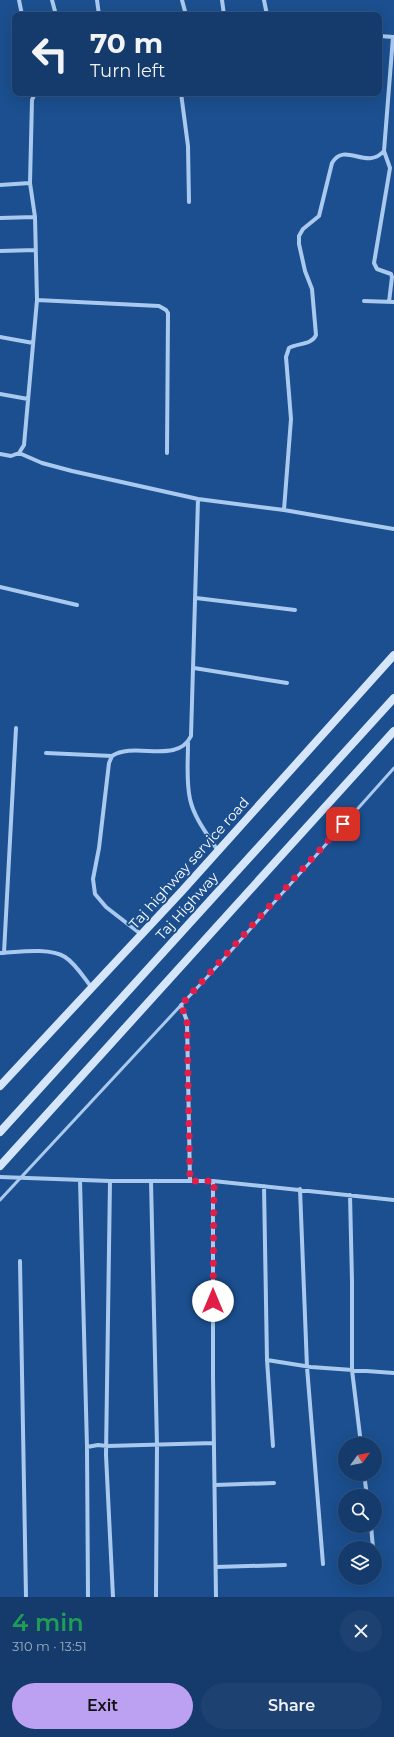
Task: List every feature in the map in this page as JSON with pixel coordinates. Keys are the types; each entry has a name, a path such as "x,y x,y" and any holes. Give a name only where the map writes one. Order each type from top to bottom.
{"main road":[{"name":"Taj highway service road","path":"0,1086 142,935 394,655"},
{"name":"Taj Highway","path":"0,1132 394,698"},
{"path":"0,1166 394,731"}],"street":[{"path":"19,0 21,12"},
{"path":"52,0 55,12"},
{"path":"98,0 99,12"},
{"path":"182,0 185,12"},
{"path":"222,0 224,12"},
{"path":"264,0 266,12"},
{"path":"382,36 394,37 384,151 390,168 374,263 377,269 391,274 392,277 389,302"},
{"path":"0,454 11,456 19,453 24,445 37,300 35,217 30,183 32,100 34,96"},
{"path":"181,96 188,146 190,202"},
{"path":"284,510 291,419 286,357 289,348 308,343 315,338 316,335 312,289 305,271 299,244 299,236 303,230 320,216 332,163 335,159 345,154 371,159 380,156 384,151"},
{"path":"0,184 30,183"},
{"path":"0,218 35,217"},
{"path":"0,251 36,250"},
{"path":"37,300 159,306 166,310 168,313 167,453"},
{"path":"364,301 394,302"},
{"path":"0,338 33,343"},
{"path":"0,394 28,399"},
{"path":"19,453 42,463 72,471 198,499 284,510 394,529"},
{"path":"198,499 194,668 191,736 188,744 188,788 190,801 198,819 218,851"},
{"path":"0,587 77,605"},
{"path":"196,598 295,610"},
{"path":"194,668 287,683"},
{"path":"16,728 2,953 54,952 65,957 76,967 93,988"},
{"path":"46,753 112,756 122,751 170,751 184,747 188,744"},
{"path":"112,756 109,763 99,848 93,879 95,894 106,907 142,935"},
{"path":"181,1005 187,1021 190,1181"},
{"path":"0,1177 110,1181 214,1181 394,1200"},
{"path":"80,1180 87,1447 88,1597"},
{"path":"110,1181 106,1446 113,1597"},
{"path":"151,1181 157,1444 156,1597"},
{"path":"214,1181 214,1443 216,1597"},
{"path":"264,1186 267,1360 273,1446"},
{"path":"300,1189 307,1367 323,1564"},
{"path":"350,1195 352,1370 360,1437"},
{"path":"20,1261 26,1597"},
{"path":"267,1360 307,1367 394,1373"},
{"path":"87,1447 98,1445 214,1443"},
{"path":"215,1485 274,1483"},
{"path":"216,1566 285,1565"}],"lane":[{"path":"0,1200 181,1005 394,768"}],"route":[{"path":"213,1301 214,1181 190,1181 187,1021 181,1005 343,824"}]}
